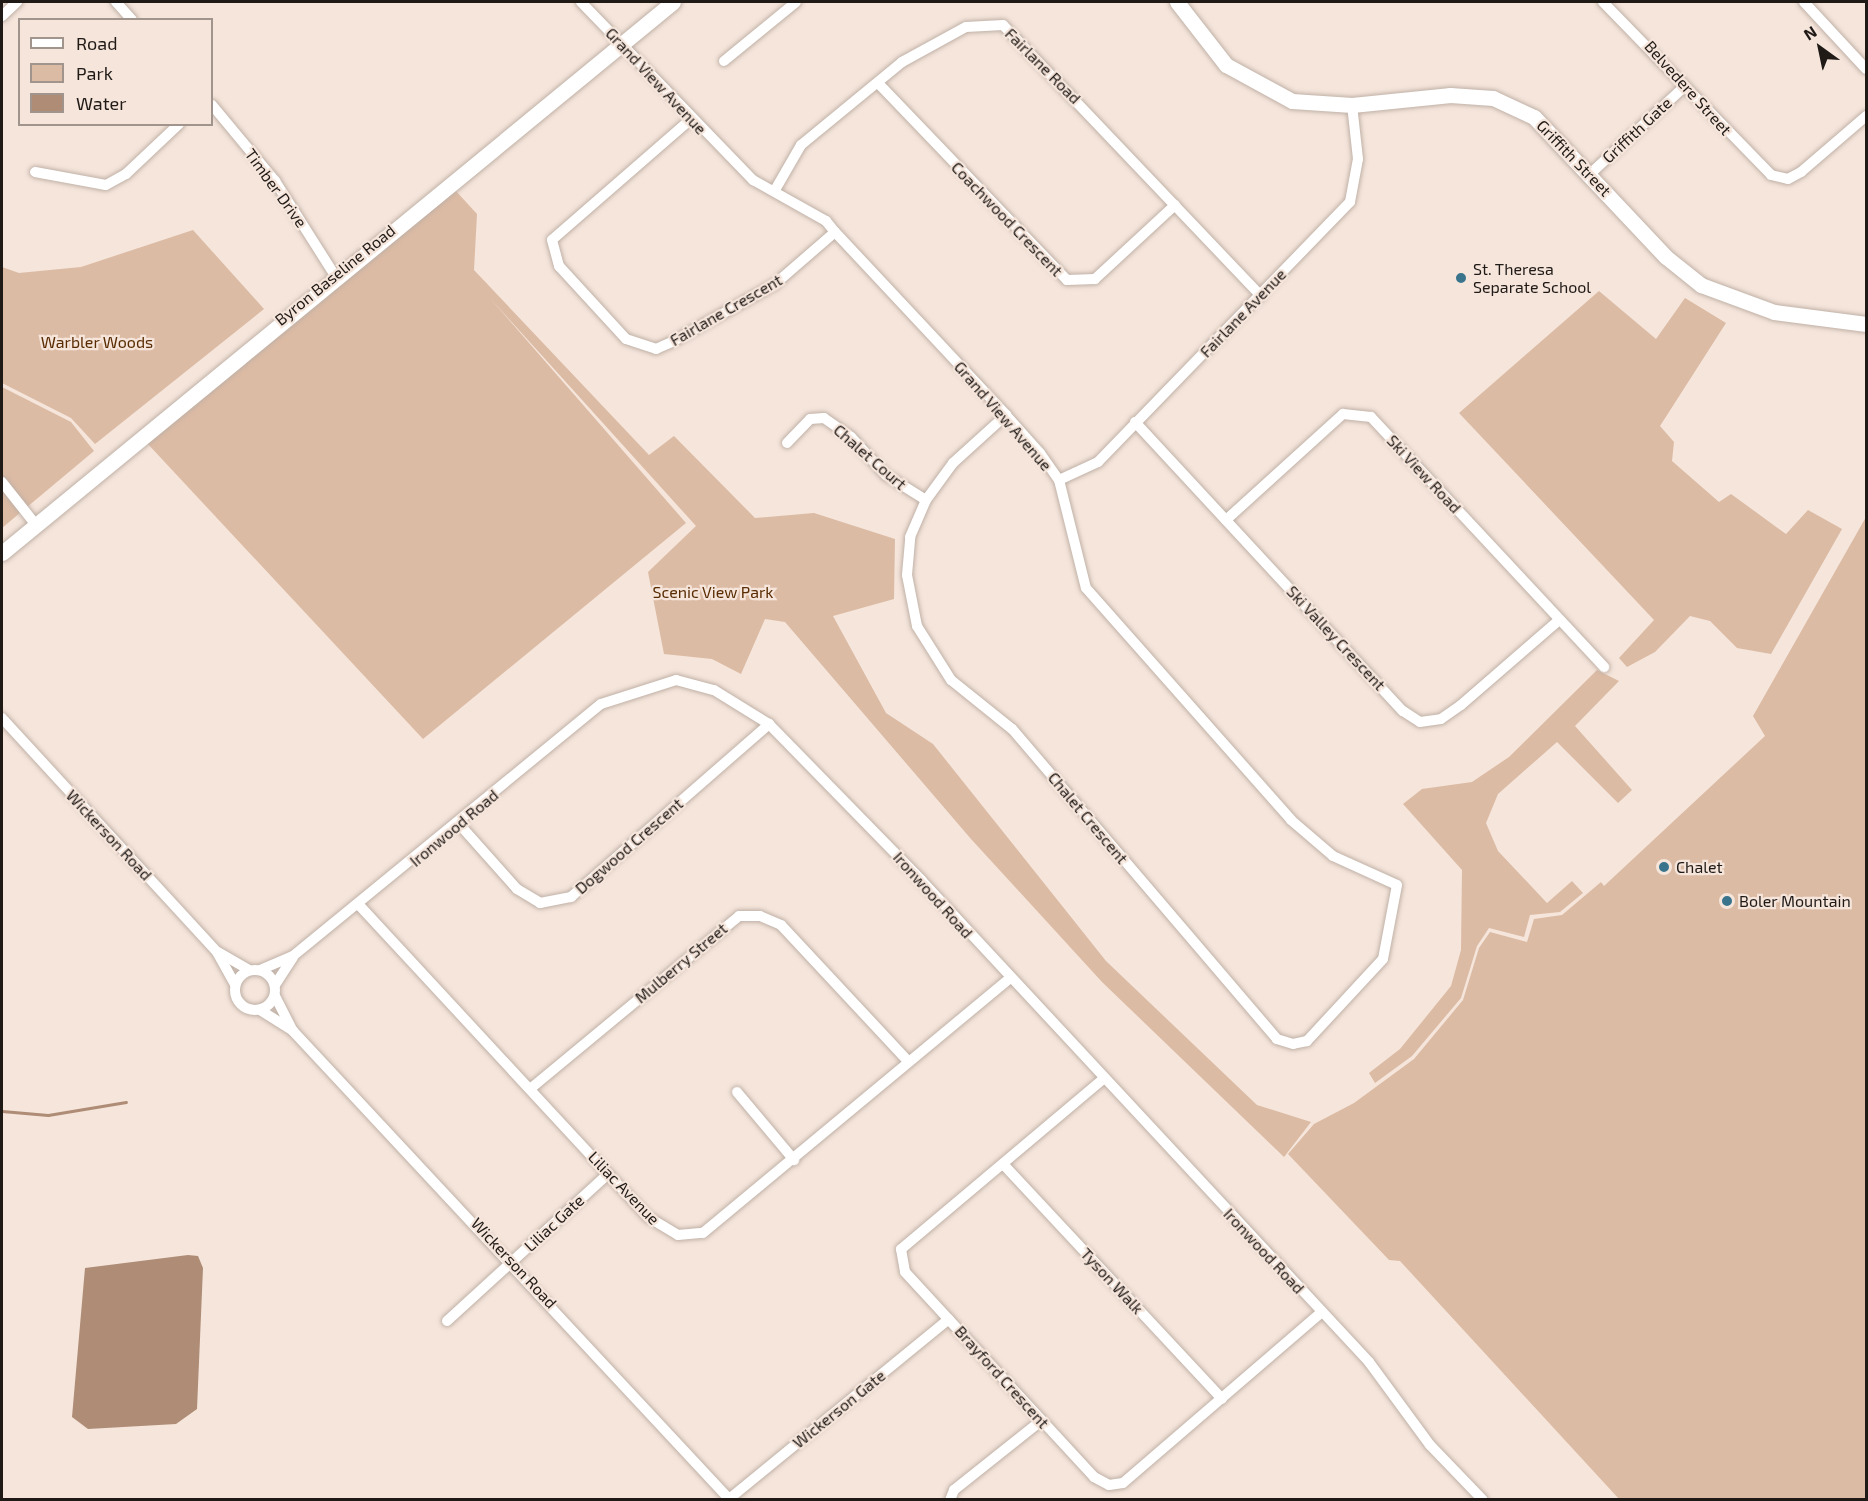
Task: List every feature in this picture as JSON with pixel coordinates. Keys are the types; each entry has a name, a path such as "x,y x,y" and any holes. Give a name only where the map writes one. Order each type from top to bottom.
{"main road":[{"name":"Byron Baseline Road","path":"2,553 334,274 673,2"},
{"name":"Griffith Street","path":"1177,2 1203,42 1261,87 1292,101 1352,105 1450,95 1493,98 1534,117 1666,257 1701,285 1774,312 1866,324"}],"street":[{"path":"2,15 16,2"},
{"path":"116,2 130,18"},
{"name":"Grand View Avenue","path":"581,2 691,119 753,180 802,203 835,231 1006,415 1059,480 1086,588 1125,638 1291,820 1333,856 1397,885"},
{"path":"724,61 796,2"},
{"name":"Belvedere Street","path":"1603,2 1771,176 1788,179 1801,172 1866,116"},
{"path":"1804,2 1866,69"},
{"name":"Fairlane Road","path":"775,190 801,145 902,62 966,27 1003,25 1261,296"},
{"name":"Coachwood Crescent","path":"878,83 1067,280 1095,279 1175,204"},
{"name":"Griffith Gate","path":"1590,174 1685,86"},
{"name":"Fairlane Avenue","path":"1059,480 1098,462 1350,202 1358,159 1352,105"},
{"name":"Timber Drive","path":"213,106 275,181 334,274"},
{"name":"Fairlane Crescent","path":"691,119 552,240 559,266 626,339 656,349 674,341 775,284 835,231"},
{"path":"35,171 106,185 126,174 177,126"},
{"name":"Ski View Road","path":"1226,520 1343,414 1371,417 1604,667"},
{"name":"Chalet Crescent","path":"1006,415 953,463 926,500 910,537 907,575 917,626 935,660 1012,729 1277,1039 1293,1044 1307,1041 1363,985 1383,959 1397,885"},
{"name":"Chalet Court","path":"788,443 810,419 825,418 851,437 886,475 926,500"},
{"name":"Ski Valley Crescent","path":"1136,423 1403,711 1420,722 1441,719 1461,705 1559,620"},
{"path":"2,482 36,525"},
{"name":"Ironwood Road","path":"255,970 293,957 460,825 601,704 631,691 676,680 714,690 769,724 1369,1362 1430,1445 1483,1500"},
{"name":"Wickerson Road","path":"2,718 218,952 235,984 240,1004 260,1010 293,1031 513,1261 730,1499"},
{"name":"Dogwood Crescent","path":"460,825 517,889 540,903 571,897 769,724"},
{"name":"Liliac Avenue","path":"359,905 608,1174 664,1230 691,1236 703,1233 794,1160 908,1061 1009,979"},
{"name":"Mulberry Street","path":"530,1089 738,916 760,916 781,925 908,1061"},
{"name":"Wickerson Road","path":"218,952 255,970 275,990 293,1031"},
{"name":"Ironwood Road","path":"260,1010 275,990 293,957"},
{"path":"235,984 255,970"},
{"name":"Brayford Crescent","path":"1102,1080 901,1249 905,1272 1094,1477 1109,1485 1123,1483 1322,1311"},
{"path":"737,1092 794,1160"},
{"name":"Tyson Walk","path":"1003,1164 1222,1399"},
{"name":"Liliac Gate","path":"447,1321 608,1174"},
{"name":"Wickerson Gate","path":"730,1499 949,1319"},
{"path":"950,1500 954,1490 1042,1420"}],"green space":[{"name":"Scenic View Park","path":"455,190 477,214 474,270 649,455 674,436 755,518 814,513 895,539 894,599 833,616 886,713 933,744 1106,961 1257,1105 1311,1122 1284,1157 1102,982 971,839 785,622 765,619 741,674 712,659 664,654 648,572 696,526 489,297 686,523 423,739 146,442"},
{"name":"Warbler Woods","path":"193,230 264,309 95,444 71,418 2,383 2,267 19,273 81,267"},
{"path":"1599,291 1656,339 1685,298 1726,323 1660,426 1674,442 1672,461 1719,502 1731,494 1786,534 1808,510 1842,529 1771,654 1737,648 1710,621 1690,616 1655,652 1627,667 1619,658 1654,620 1459,413"},
{"path":"2,387 71,422 94,451 2,528"},
{"name":"Boler Mountain","path":"1866,517 1866,1499 1619,1499 1400,1261 1389,1260 1288,1154 1314,1124 1354,1103 1414,1059 1463,1000 1479,948 1490,932 1527,942 1534,919 1562,915 1601,882 1604,886 1765,736 1753,716"},
{"path":"1597,670 1619,681 1575,726 1632,790 1618,803 1557,742 1498,794 1486,823 1498,851 1547,903 1572,881 1583,893 1560,912 1530,915 1524,937 1489,928 1477,946 1461,998 1412,1056 1375,1083 1369,1073 1400,1049 1451,986 1461,950 1462,870 1403,804 1422,789 1472,782 1509,757"}],"water":[{"path":"188,1255 198,1256 203,1268 197,1409 176,1424 88,1429 72,1417 85,1268"}],"waterway":[{"path":"2,1111 48,1115 126,1102"}],"place":[{"name":"St. Theresa Separate School","path":"1461,278"},
{"name":"Chalet","path":"1664,867"},
{"name":"Boler Mountain","path":"1727,901"}]}
